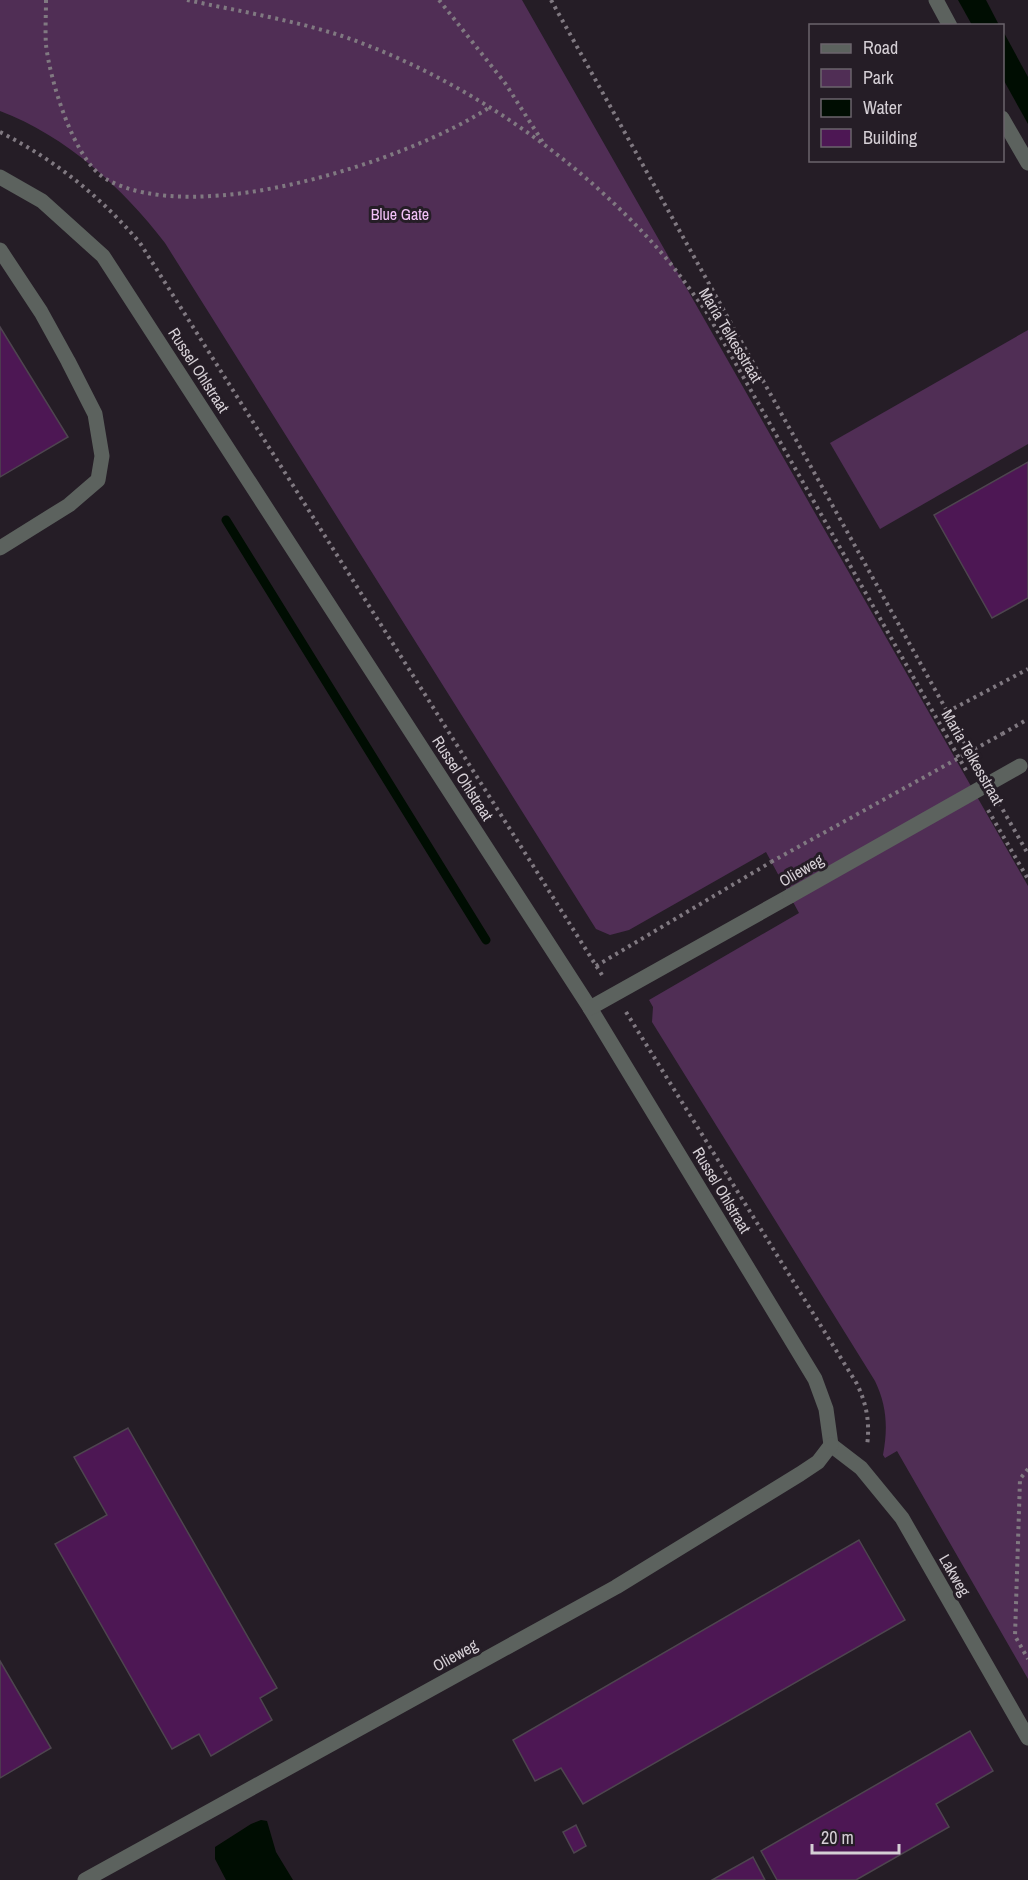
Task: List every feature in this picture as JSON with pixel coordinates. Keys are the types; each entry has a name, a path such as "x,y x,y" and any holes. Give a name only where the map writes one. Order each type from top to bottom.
{"street":[{"path":"936,0 949,24"},
{"path":"1004,122 1028,164"},
{"name":"Russel Ohlstraat","path":"0,177 42,201 103,256 590,1008 815,1379 826,1409 831,1445"},
{"path":"0,250 40,312 79,382 94,414 102,456 98,480 69,505 0,548"},
{"name":"Olieweg","path":"590,1008 1024,764"},
{"name":"Olieweg","path":"85,1880 616,1587 800,1474 818,1462 831,1445"},
{"name":"Lakweg","path":"831,1445 861,1468 902,1518 1028,1738"}],"path":[{"path":"46,0 46,46 56,87 72,133 88,163 104,179 135,192 194,196 248,192 310,180 377,161 430,140 490,107"},
{"name":"Maria Telkesstraat","path":"187,0 341,36 417,66 490,107 546,147 599,191 660,250 706,311 970,776"},
{"path":"439,0 505,83 546,147"},
{"name":"Maria Telkesstraat","path":"551,0 947,712 1028,669"},
{"path":"0,132 31,147 86,186 140,243 596,966 771,862 1028,719"},
{"name":"Maria Telkesstraat","path":"987,807 1028,879"},
{"path":"638,1031 857,1384 866,1404 869,1429 861,1468"},
{"path":"1028,1468 1020,1479 1015,1636 1028,1659"}],"green space":[{"name":"Blue Gate","path":"0,0 522,0 1028,886 1028,1679 897,1451 885,1458 883,1455 886,1436 885,1417 882,1399 875,1381 652,1022 653,1007 649,1000 799,913 766,852 629,930 610,935 596,929 165,243 131,203 92,166 48,134 0,111"},
{"path":"1028,330 1028,444 880,529 830,443"}],"water":[{"path":"958,0 986,0 998,24 971,24"},
{"path":"1004,33 1028,77 1028,124 1004,81"},
{"path":"261,1820 267,1821 276,1852 293,1880 226,1880 215,1859 215,1847"}],"building":[{"path":"0,327 68,437 0,477"},
{"path":"1028,462 1028,598 992,618 934,515"},
{"path":"128,1428 277,1688 260,1698 272,1720 211,1756 199,1734 172,1749 55,1544 107,1515 74,1457"},
{"path":"859,1540 905,1620 583,1804 561,1768 535,1781 513,1740"},
{"path":"0,1661 51,1748 0,1778"},
{"path":"970,1731 993,1771 936,1804 949,1827 856,1880 777,1880 761,1851"},
{"path":"576,1825 586,1846 574,1853 563,1832"},
{"path":"753,1857 765,1880 712,1880"}],"waterway":[{"path":"226,520 486,940"}]}
